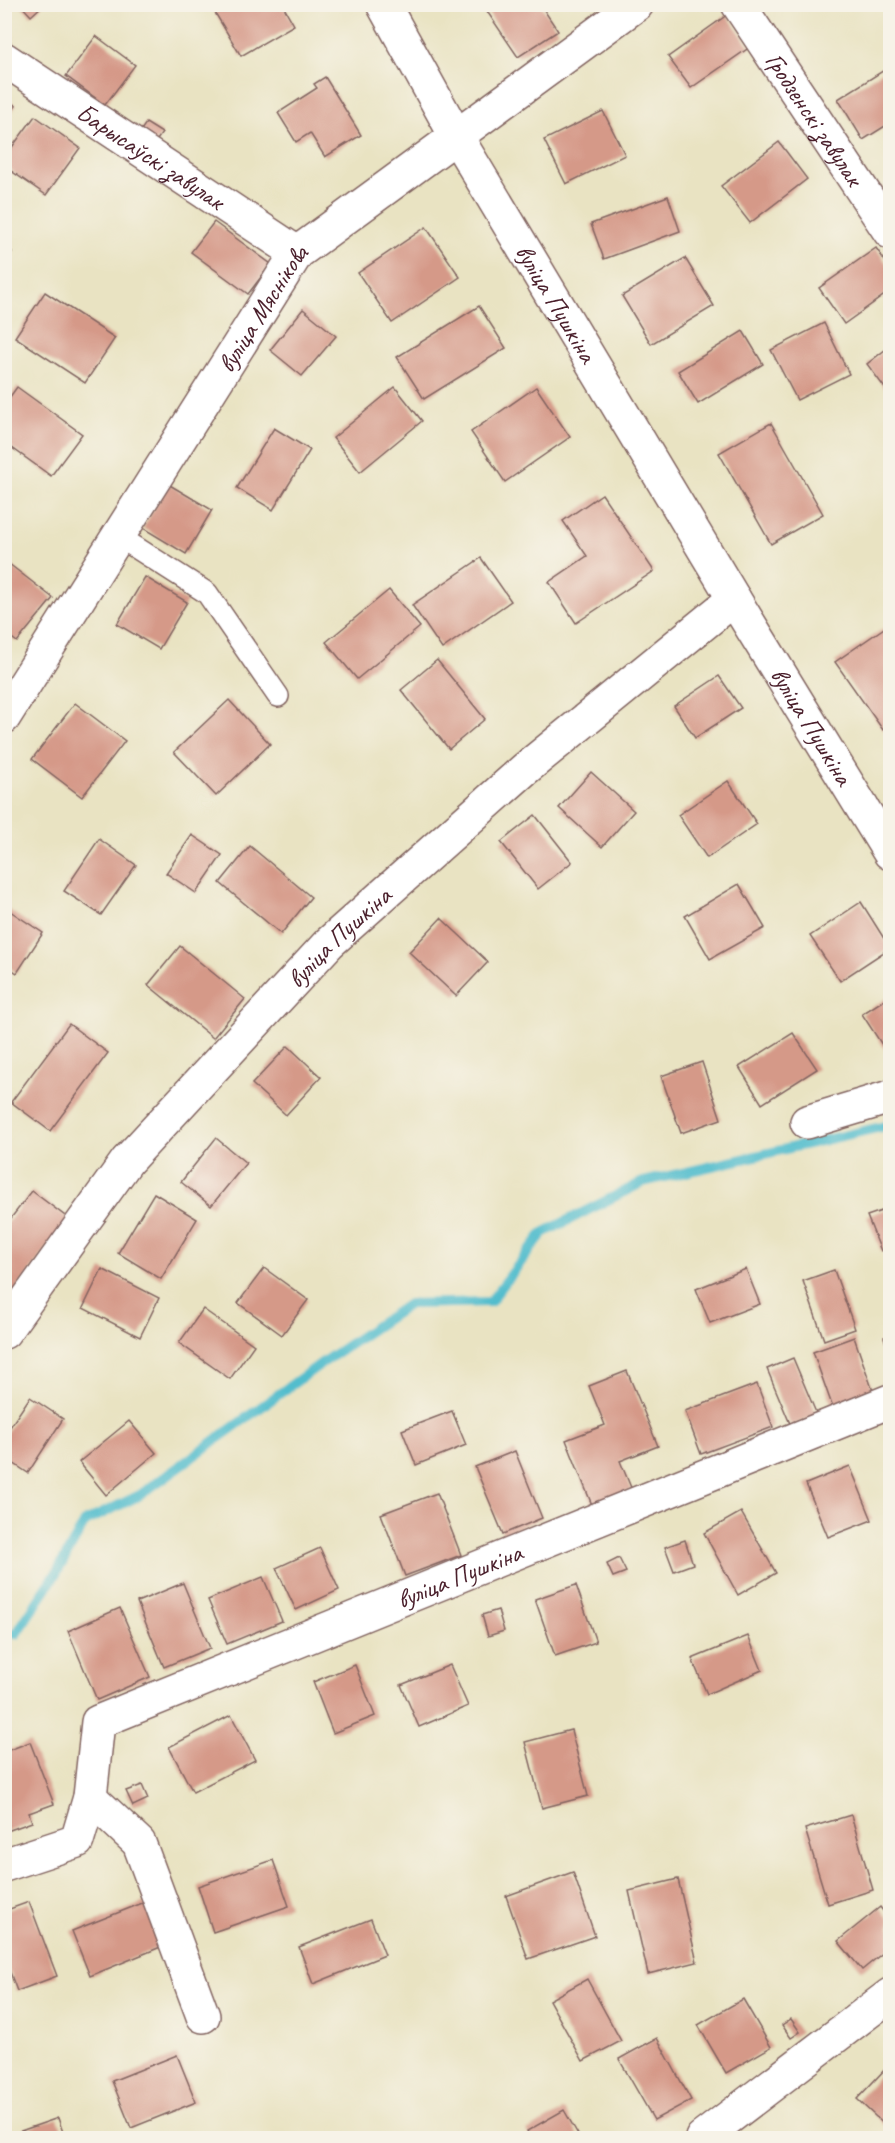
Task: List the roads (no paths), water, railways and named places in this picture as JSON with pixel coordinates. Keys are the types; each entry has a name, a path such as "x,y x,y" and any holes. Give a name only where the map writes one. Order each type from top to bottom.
{"street":[{"name":"вуліца Пушкіна","path":"383,4 456,136 734,599 891,854"},
{"name":"вуліца Мяснікова","path":"4,717 297,253 637,4"},
{"name":"Гродзенскі завулак","path":"738,4 891,232"},
{"name":"Барысаўскі завулак","path":"4,59 297,253"},
{"name":"вуліца Пушкіна","path":"4,1332 127,1161 329,943 525,769 734,599"},
{"path":"807,1122 891,1096"},
{"name":"вуліца Пушкіна","path":"90,1797 98,1722 891,1401"},
{"path":"4,1865 77,1842 90,1797 139,1843 203,2016"},
{"path":"702,2139 891,1995"}],"lane":[{"path":"118,536 207,593 278,696"}],"waterway":[{"path":"4,1634 16,1634 57,1572 85,1522 140,1495 319,1365 409,1304 490,1302 543,1233 643,1182 890,1125"}]}
